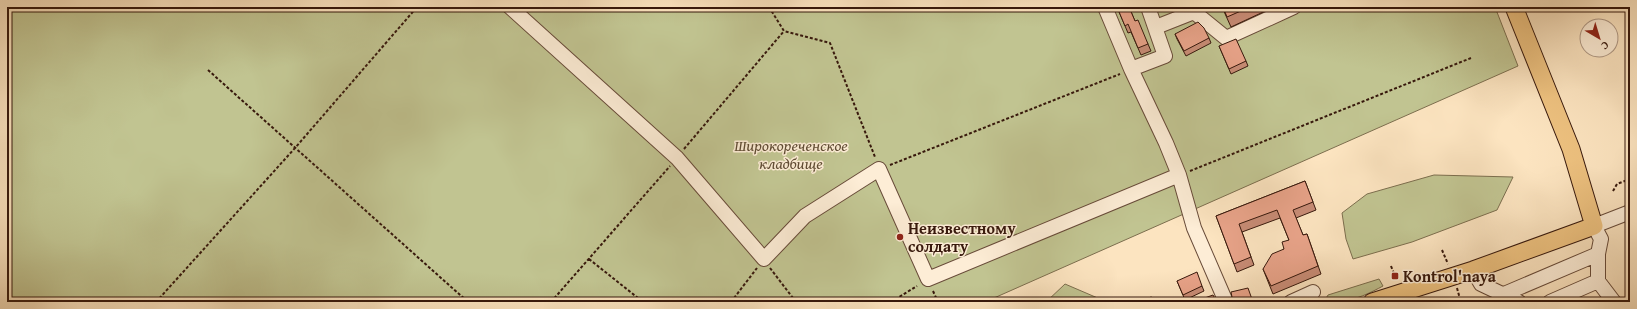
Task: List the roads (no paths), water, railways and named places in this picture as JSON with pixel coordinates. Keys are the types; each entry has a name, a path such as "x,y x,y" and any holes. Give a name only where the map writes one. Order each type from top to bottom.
{"main road":[{"path":"1372,302 1477,277 1594,226 1571,149 1514,7"}],"street":[{"path":"510,7 677,158 764,259 805,216 879,169 928,279 1178,175"},
{"path":"1105,7 1166,143 1178,175 1194,228 1226,302"},
{"path":"1132,69 1165,56 1148,7"},
{"path":"1156,27 1194,10 1226,38 1294,7"},
{"path":"1614,302 1598,281 1598,254 1601,239 1594,226 1630,212"},
{"path":"1504,294 1598,254"},
{"path":"1477,277 1520,302"},
{"path":"1550,302 1598,281"},
{"path":"1291,302 1313,292"}],"place":[{"name":"Неизвестному солдату","path":"900,237"},
{"name":"Kontrol'naya","path":"1395,276"}],"park label":[{"name":"Широкореченское кладбище","path":"791,154"}]}
